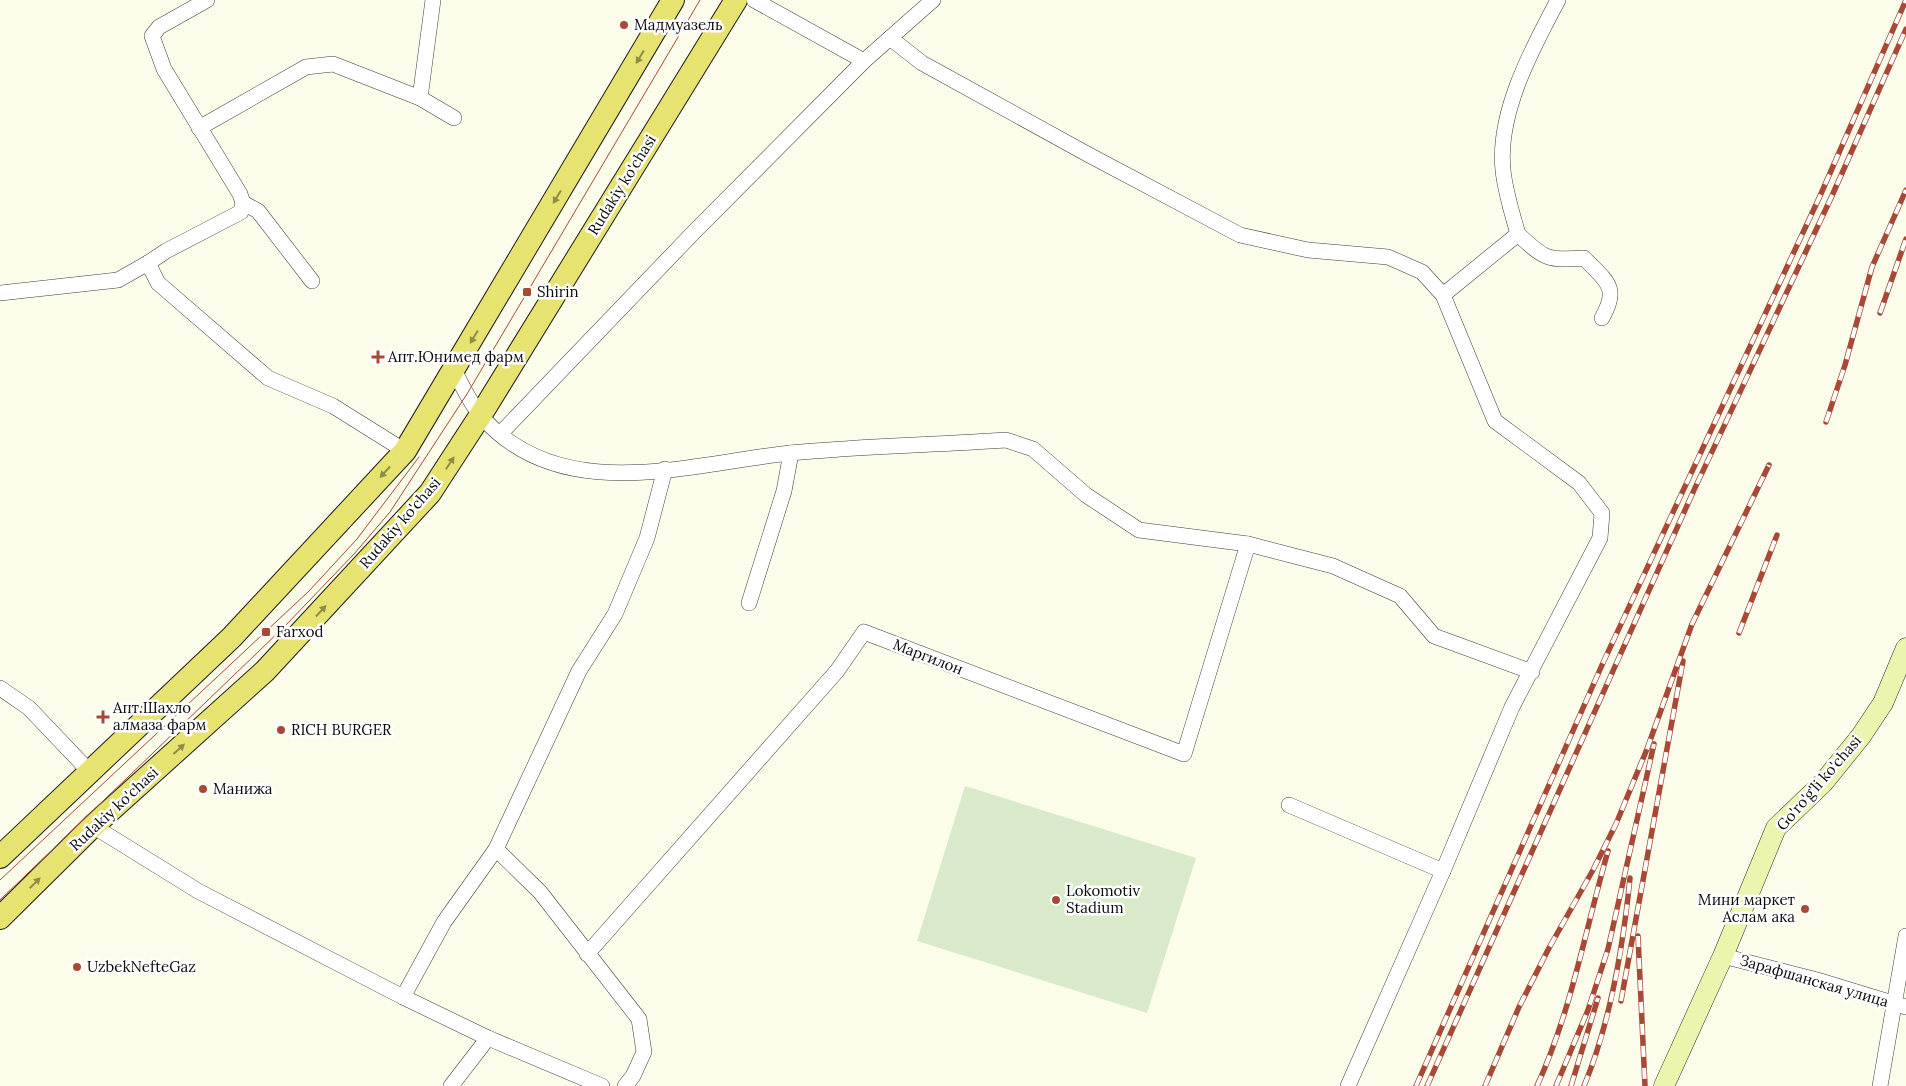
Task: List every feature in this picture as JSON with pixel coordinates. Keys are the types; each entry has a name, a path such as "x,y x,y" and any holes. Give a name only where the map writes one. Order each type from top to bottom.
{"main road":[{"path":"0,858 89,771 232,637 405,451 673,0"},
{"name":"Rudakiy ko'chasi","path":"0,918 93,826 265,671 430,493 480,416 736,0"},
{"name":"Go'ro'g'li ko'chasi","path":"1664,1086 1723,956 1776,828 1823,783 1861,736 1883,703 1906,648"}],"street":[{"path":"0,293 118,280 166,251 241,212 243,203 240,194 164,69 152,36 159,27 207,0"},
{"path":"420,98 433,0"},
{"path":"754,0 864,61"},
{"path":"500,434 694,232 864,61 932,0"},
{"path":"1558,0 1540,34 1506,118 1502,169 1510,208 1518,234 1540,255 1559,260 1584,258 1608,283 1611,302 1602,318"},
{"path":"890,38 922,63 1089,155 1240,234 1308,250 1388,257 1422,272 1443,295 1495,421 1579,483 1602,513 1600,538 1532,672 1512,707 1443,871 1348,1086"},
{"path":"199,128 306,67 333,64 420,98 454,118"},
{"path":"243,203 258,211 312,281"},
{"path":"1443,295 1518,234"},
{"path":"148,263 158,283 268,378 332,406 405,451"},
{"path":"454,370 480,416 500,434 509,441 552,464 585,472 621,475 791,453 1006,440 1033,449 1086,495 1139,530 1248,544 1333,566 1400,596 1434,636 1532,672"},
{"path":"749,603 784,491 791,453"},
{"path":"403,998 444,922 496,850 579,671 615,614 647,538 665,469"},
{"name":"Маргилон","path":"587,954 837,670 864,632 1184,754 1248,544"},
{"path":"0,688 29,708 89,771"},
{"path":"1289,805 1443,871"},
{"path":"93,826 198,891 403,998 488,1038 602,1086"},
{"path":"496,850 540,892 639,1019 644,1052 633,1076 625,1086"},
{"path":"1880,1086 1900,1005 1906,936"},
{"name":"Зарафшанская улица","path":"1723,956 1817,980 1900,1005"},
{"path":"451,1086 488,1038"}],"green space":[{"name":"Lokomotiv Stadium","path":"965,786 1196,858 1147,1013 917,941"}],"tram line":[{"path":"0,900 284,627 354,554 390,512 467,394 700,0"},
{"path":"0,880 309,591 357,539 419,457"}],"railway":[{"path":"1416,1086 1602,665 1820,196 1906,0"},
{"path":"1427,1086 1694,490 1831,198 1906,29"},
{"path":"1826,422 1845,365 1872,267 1906,190"},
{"path":"1880,313 1906,239"},
{"path":"1485,1086 1519,1007 1616,824 1647,749 1692,624 1769,465"},
{"path":"1739,633 1777,535"},
{"path":"1621,1001 1683,661"},
{"path":"1556,1086 1588,1010 1608,949 1654,744"},
{"path":"1537,1086 1560,1028 1569,999 1608,851"},
{"path":"1584,1086 1609,1010 1624,931 1630,878"},
{"path":"1638,936 1645,1086"},
{"path":"1571,1086 1598,998"}],"place":[{"name":"Мадмуазель","path":"624,25"},
{"name":"Shirin","path":"527,292"},
{"name":"Апт.Юнимед фарм","path":"378,357"},
{"name":"Farxod","path":"266,632"},
{"name":"Апт.Шахло алмаза фарм","path":"103,717"},
{"name":"RICH BURGER","path":"281,730"},
{"name":"Манижа","path":"203,789"},
{"name":"Lokomotiv Stadium","path":"1056,900"},
{"name":"Мини маркет Аслам ака","path":"1805,909"},
{"name":"UzbekNefteGaz","path":"77,967"}]}
